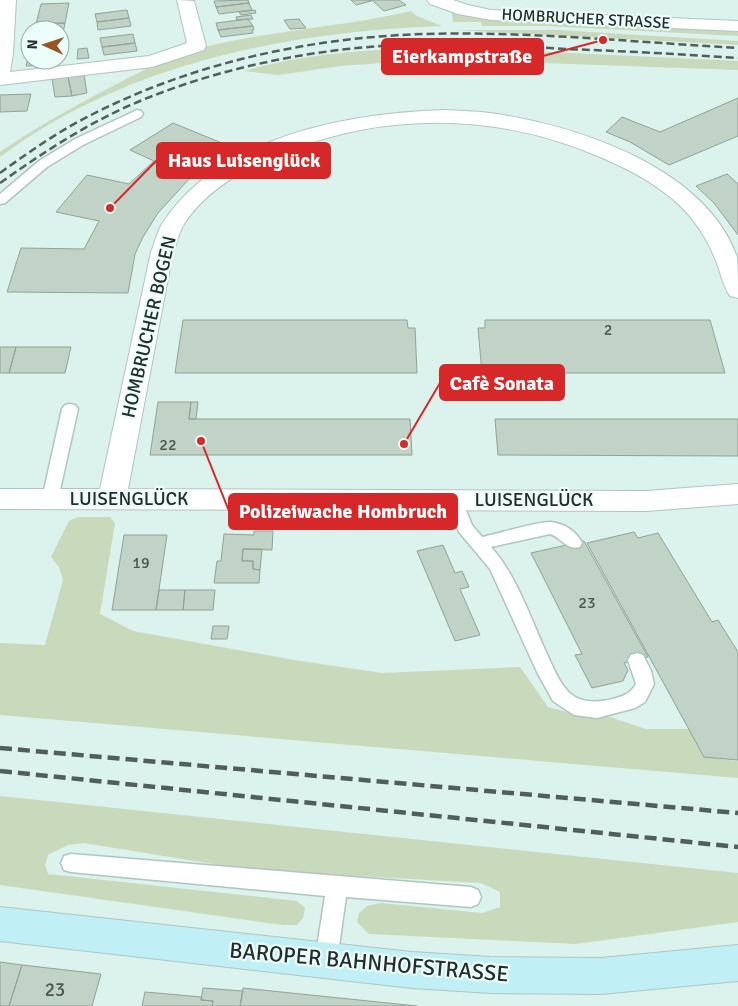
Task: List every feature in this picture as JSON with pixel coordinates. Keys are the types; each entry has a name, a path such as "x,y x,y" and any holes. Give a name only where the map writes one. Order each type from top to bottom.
{"street":[{"path":"0,74 4,54 7,0"},
{"name":"HOMBRUCHER STRASSE","path":"436,0 464,10 491,15 738,26"},
{"path":"0,79 152,61 197,46 185,1"},
{"name":"HOMBRUCHER BOGEN","path":"112,499 162,252 172,225 192,199 218,178 254,157 294,139 363,121 430,116 481,118 564,135 594,145 649,171 674,189 699,212 714,232 727,257 738,291"},
{"name":"LUISENGLÜCK","path":"0,499 646,501 738,494"},
{"name":"BAROPER BAHNHOFSTRASSE","path":"0,924 412,970 471,974 601,976 738,963"}],"lane":[{"path":"0,200 43,164 79,142 137,114"},
{"path":"50,499 70,409"},
{"path":"454,500 465,528 497,565 547,674 560,696 581,709 597,710 628,703 638,697 645,684 637,660"},
{"path":"478,544 550,528 570,536 574,543"},
{"path":"72,863 471,897"},
{"path":"326,960 337,887"}],"green space":[{"path":"411,11 417,16 442,26 384,29 326,36 268,45 210,58 154,76 100,98 48,125 0,157 0,152 95,95 185,53 231,41"},
{"path":"452,13 489,19 527,22 738,31 738,36 547,26 482,26 481,22 453,22"},
{"path":"455,30 557,30 738,41 738,45"},
{"path":"442,47 738,61 738,70 488,61 397,62 340,66 279,75 244,71 317,56 393,49"},
{"path":"78,517 110,517 115,523 100,614 133,631 294,660 382,673 520,667 548,707 586,717 607,716 646,729 689,729 704,757 738,761 738,778 0,715 0,643 45,645 63,580 59,567 51,557 69,521"},
{"path":"0,796 738,873 738,922 576,944 369,934 357,922 359,913 367,906 381,903 482,913 500,907 500,892 481,883 250,870 84,843 68,845 48,855 45,865 48,874 297,901 305,908 303,918 297,925 283,925 0,885"}],"building":[{"path":"248,0 249,3 216,7 214,1"},
{"path":"351,0 369,0 371,1 356,5"},
{"path":"369,0 399,0 406,5 384,11 373,1"},
{"path":"69,3 66,20 37,20 41,4"},
{"path":"249,3 252,10 219,14 216,7"},
{"path":"127,10 129,18 97,22 95,14"},
{"path":"255,10 256,13 241,15 239,12"},
{"path":"251,15 253,19 237,20 236,17"},
{"path":"129,18 131,26 98,30 97,22"},
{"path":"248,19 253,26 218,30 216,23"},
{"path":"299,19 306,28 290,29 284,20"},
{"path":"253,26 253,33 221,37 218,30"},
{"path":"133,34 135,43 102,47 100,38"},
{"path":"135,43 137,51 104,55 102,47"},
{"path":"87,48 89,58 77,59 78,49"},
{"path":"84,75 87,93 72,96 68,77"},
{"path":"68,77 72,96 55,97 52,79"},
{"path":"31,94 27,111 0,112 0,95"},
{"path":"738,98 738,136 669,165 630,142 606,132 622,117 660,132"},
{"path":"173,123 234,148 190,178 158,213 135,254 128,293 7,292 21,248 84,249 99,221 56,212 87,175 129,184 154,161 130,150"},
{"path":"727,174 738,184 738,235 714,203 696,186"},
{"path":"183,320 407,320 408,328 415,328 417,373 175,373"},
{"path":"485,320 710,320 725,373 482,373 478,328 485,328"},
{"path":"0,347 16,347 9,373 0,373"},
{"path":"16,347 71,347 65,373 9,373"},
{"path":"158,402 191,402 189,419 410,419 412,455 150,455"},
{"path":"191,402 198,402 196,419 189,419"},
{"path":"495,419 738,419 738,456 498,455"},
{"path":"254,531 273,531 272,550 243,549 242,561 253,561 253,569 260,570 259,583 214,583 217,561 221,561 224,534 254,535"},
{"path":"634,532 638,538 658,533 712,622 718,620 738,652 738,760 704,757 587,543"},
{"path":"124,535 167,535 156,610 112,610"},
{"path":"584,541 648,657 624,663 628,670 623,681 592,688 575,655 582,654 531,553"},
{"path":"443,545 455,573 462,571 469,587 460,589 480,635 455,641 417,551"},
{"path":"243,549 262,549 260,570 253,569 253,561 242,561"},
{"path":"159,590 185,590 183,610 156,610"},
{"path":"185,590 215,590 213,610 183,610"},
{"path":"213,626 229,626 227,639 211,639"},
{"path":"0,962 22,965 9,1006 0,1006"},
{"path":"22,965 101,974 92,1006 9,1006"},
{"path":"203,988 243,991 240,1006 212,1006 213,1001 201,1000"},
{"path":"243,988 262,990 417,1006 240,1006"},
{"path":"145,992 202,997 201,1000 213,1001 212,1006 142,1006"}],"railway":[{"path":"0,173 67,128 130,97 210,68 252,56 294,48 379,36 461,33 738,48"},
{"path":"0,183 67,138 103,118 140,101 207,77 276,60 311,54 382,46 455,44 738,58"},
{"path":"0,748 738,813"},
{"path":"0,771 738,847"}],"place":[{"name":"Eierkampstraße","path":"603,40"},
{"name":"Haus Luisenglück","path":"110,208"},
{"name":"Polizeiwache Hombruch","path":"201,441"},
{"name":"Cafè Sonata","path":"404,444"}]}
